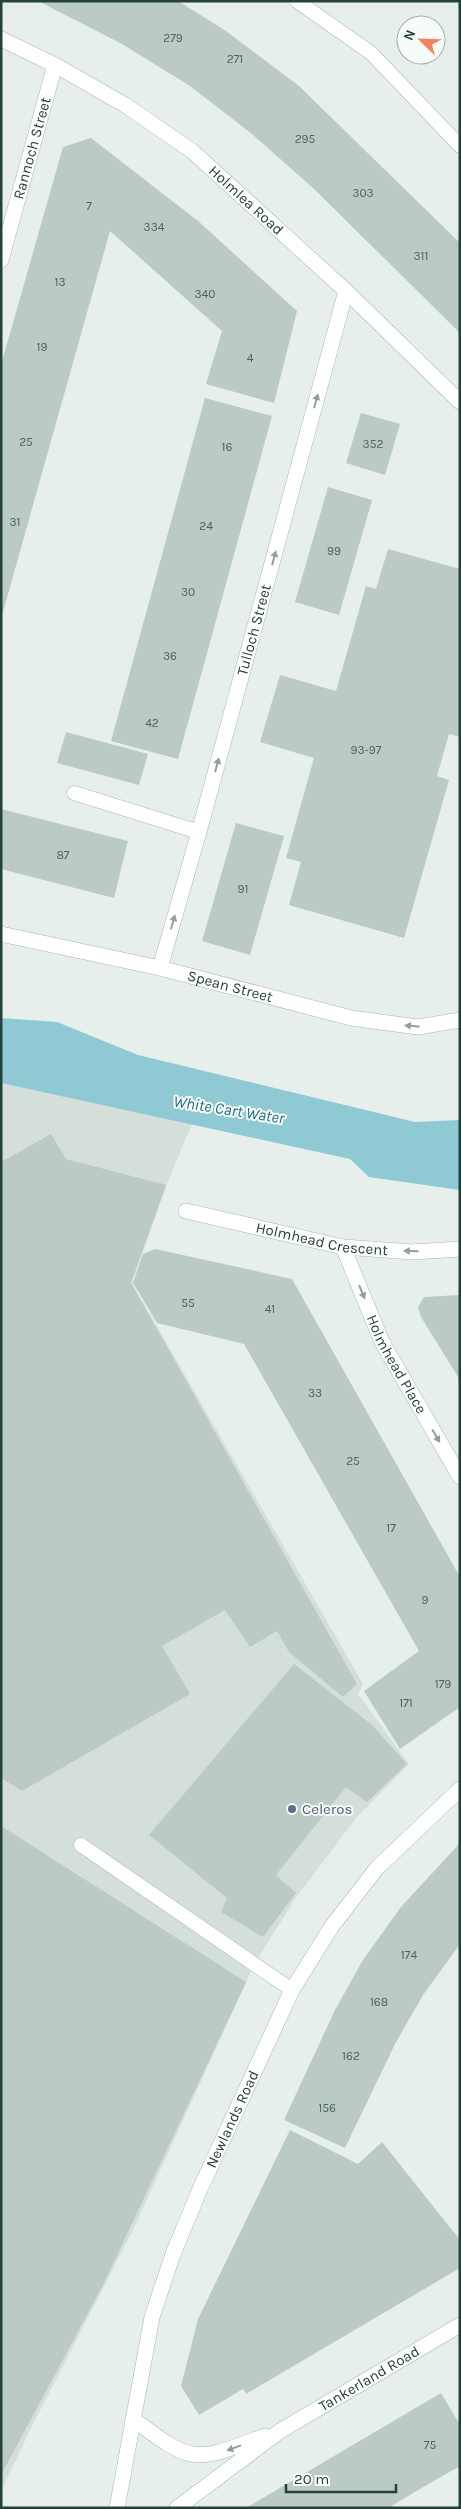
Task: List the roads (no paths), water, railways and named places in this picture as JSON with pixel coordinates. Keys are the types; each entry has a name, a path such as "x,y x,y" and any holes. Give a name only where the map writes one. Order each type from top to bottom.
{"street":[{"name":"Holmlea Road","path":"1,39 55,65 125,105 192,151 346,291 460,402"},
{"name":"Rannoch Street","path":"1,260 55,65"},
{"name":"Tulloch Street","path":"160,968 199,832 346,291"},
{"name":"Spean Street","path":"1,934 160,968 351,1018 418,1027 460,1020"},
{"name":"Holmhead Crescent","path":"186,1211 343,1247 413,1252 460,1249"},
{"name":"Holmhead Place","path":"343,1247 382,1342 460,1477"},
{"name":"Newlands Road","path":"117,2508 152,2317 173,2254 200,2189 292,1990 332,1926 378,1868 460,1789"},
{"name":"Tankerland Road","path":"177,2508 280,2431 460,2325"},
{"name":"Tankerland Road","path":"133,2420 181,2453 196,2456 216,2455 280,2431"}],"lane":[{"path":"297,1 371,53 460,146"},
{"path":"74,793 199,832"},
{"path":"81,1845 292,1990"}],"water":[{"name":"White Cart Water","path":"1,1018 57,1022 138,1055 415,1122 460,1120 460,1190 369,1177 350,1159 1,1083"}],"place":[{"name":"Celeros","path":"292,1809"}]}
